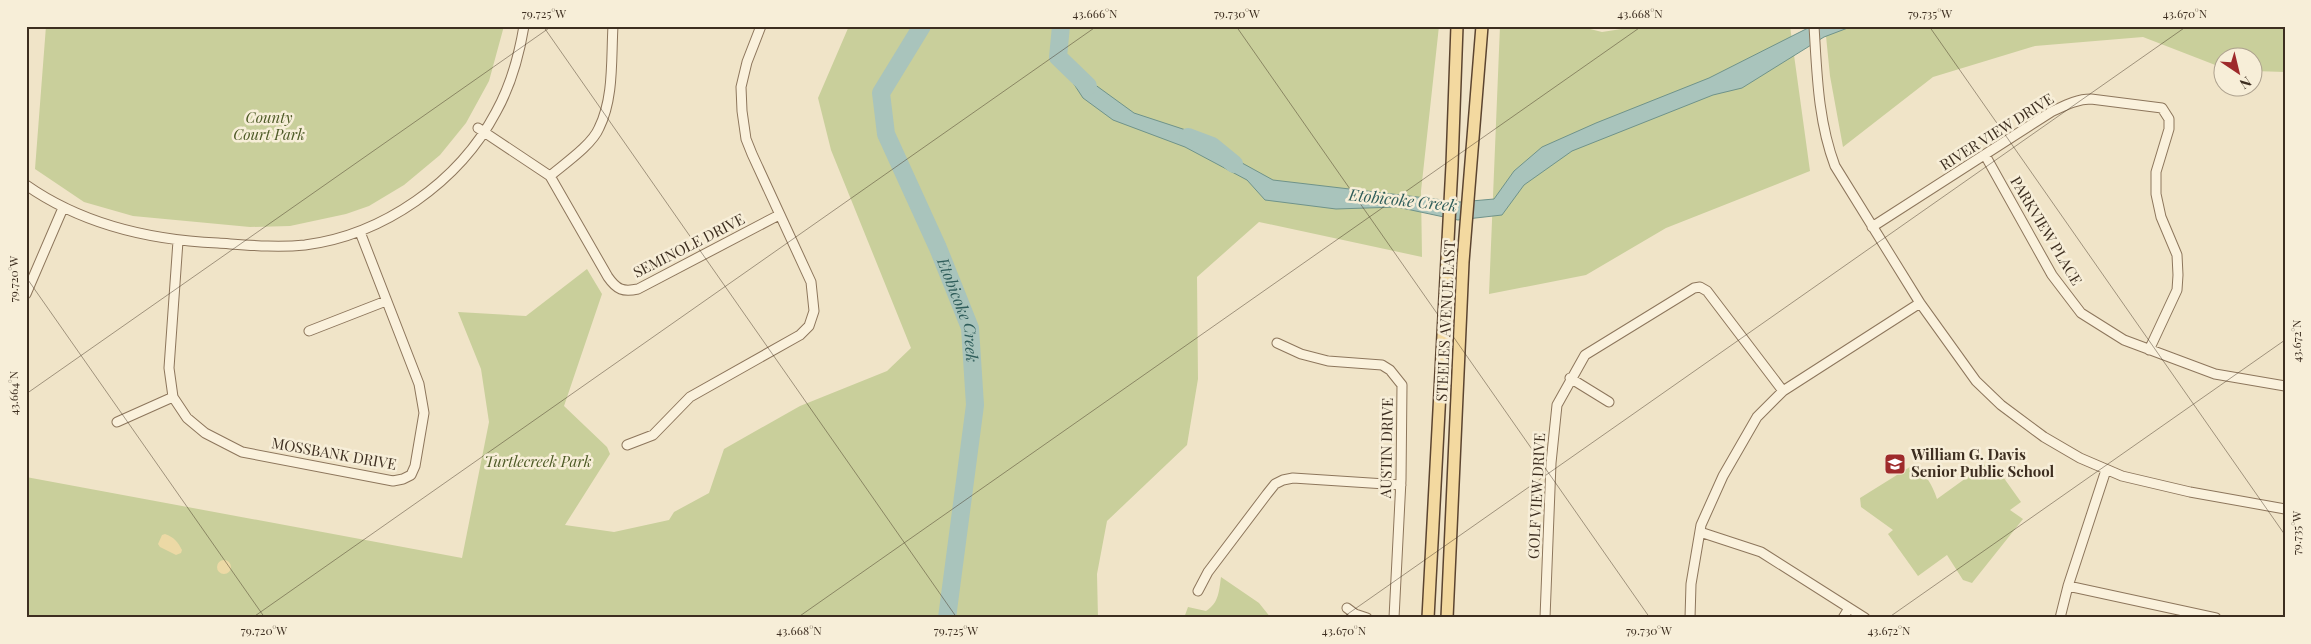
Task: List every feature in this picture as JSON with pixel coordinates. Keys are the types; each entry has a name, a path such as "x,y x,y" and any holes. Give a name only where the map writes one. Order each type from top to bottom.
{"main road":[{"name":"STEELES AVENUE EAST","path":"1428,618 1445,260 1452,165 1457,26"},
{"name":"STEELES AVENUE EAST","path":"1447,618 1463,262 1469,166 1482,26"}],"street":[{"path":"26,185 63,208 114,228 178,241 267,247 306,244 360,232 397,213 438,183 459,163 508,87 519,57 524,26"},
{"path":"550,176 599,130 608,104 613,26"},
{"path":"627,445 654,435 690,398 800,335 809,326 814,311 810,282 746,139 741,87 745,70 762,26"},
{"path":"1814,26 1819,104 1826,142 1835,166 1920,303 1976,381 2001,405 2044,437 2080,458 2106,470 2190,492 2285,509"},
{"name":"RIVER VIEW DRIVE","path":"1872,227 2051,112 2081,99 2162,108 2170,119 2170,129 2156,172 2156,194 2161,216 2177,255 2178,274 2177,290 2149,350"},
{"name":"SEMINOLE DRIVE","path":"481,130 550,176 608,277 620,290 638,289 779,215"},
{"name":"PARKVIEW PLACE","path":"1985,155 2052,275 2082,313 2124,340 2215,374 2285,386"},
{"path":"26,294 63,208"},
{"name":"MOSSBANK DRIVE","path":"172,397 188,418 205,433 242,452 393,482 411,475 415,466 424,413 419,384 360,232"},
{"path":"117,422 172,397 169,368 178,241"},
{"name":"GOLF VIEW DRIVE","path":"1545,618 1551,463 1557,404 1570,378 1585,355 1694,288 1700,287 1707,291 1783,391"},
{"path":"309,331 386,301"},
{"path":"1690,618 1691,584 1700,532 1723,476 1758,417 1783,391 1920,303"},
{"name":"AUSTIN DRIVE","path":"1277,343 1301,354 1328,361 1382,365 1396,376 1402,385 1401,485 1394,618"},
{"path":"1570,378 1609,402"},
{"path":"2060,618 2068,586 2106,470"},
{"path":"1198,591 1208,572 1275,484 1283,480 1303,478 1401,485"},
{"path":"1700,532 1761,552 1865,618"},
{"path":"2068,586 2186,615 2216,618"},
{"path":"1347,608 1355,614 1367,618"},
{"path":"1843,618 1850,608"}],"green space":[{"name":"County Court Park","path":"46,26 504,26 489,81 466,123 440,155 404,185 369,206 346,214 290,226 250,227 133,216 84,202 35,169"},
{"name":"Turtlecreek Park","path":"849,26 1439,26 1421,191 1422,257 1259,222 1197,277 1198,379 1187,445 1107,521 1097,574 1098,618 26,618 26,477 462,558 489,422 481,369 458,312 526,316 587,269 602,294 564,406 607,447 610,454 565,525 614,532 669,520 674,512 709,493 724,449 800,406 887,371 911,348 831,150 818,98"},
{"path":"1500,26 1578,26 1602,32 1641,26 1790,26 1810,171 1666,228 1586,275 1489,294"},
{"path":"1825,26 2285,26 2285,72 2264,71 2264,48 2214,48 2214,65 2143,37 2035,46 1933,77 1843,147 1830,76"},
{"path":"1991,460 2021,502 2010,510 2023,519 1972,583 1963,580 1947,555 1918,576 1888,534 1893,530 1861,507 1860,498 1913,465 1928,480 1937,499"},
{"path":"1221,577 1259,603 1271,618 1184,618 1188,607 1206,611 1214,604 1218,596"}],"sand":[{"path":"165,534 177,542 182,550 181,553 176,555 160,547 158,544 162,535"},
{"path":"221,560 227,560 231,567 227,574 221,574 217,570 217,564"}],"water":[{"path":"1812,26 1853,26 1824,37 1742,88 1713,95 1572,151 1524,185 1502,215 1458,220 1397,207 1336,209 1265,200 1247,180 1185,147 1113,120 1083,98 1066,72 1072,68 1134,113 1198,134 1213,147 1273,180 1460,202 1494,199 1514,171 1542,147 1596,123 1709,78"}],"waterway":[{"name":"Etobicoke Creek","path":"922,26 881,93 886,134 938,248 970,328 975,405 947,618"},
{"name":"Etobicoke Creek","path":"1061,26 1058,57 1088,86"},
{"name":"Etobicoke Creek","path":"1188,137 1212,146 1234,164"}],"place":[{"name":"William G. Davis Senior Public School","path":"1895,464"}]}
